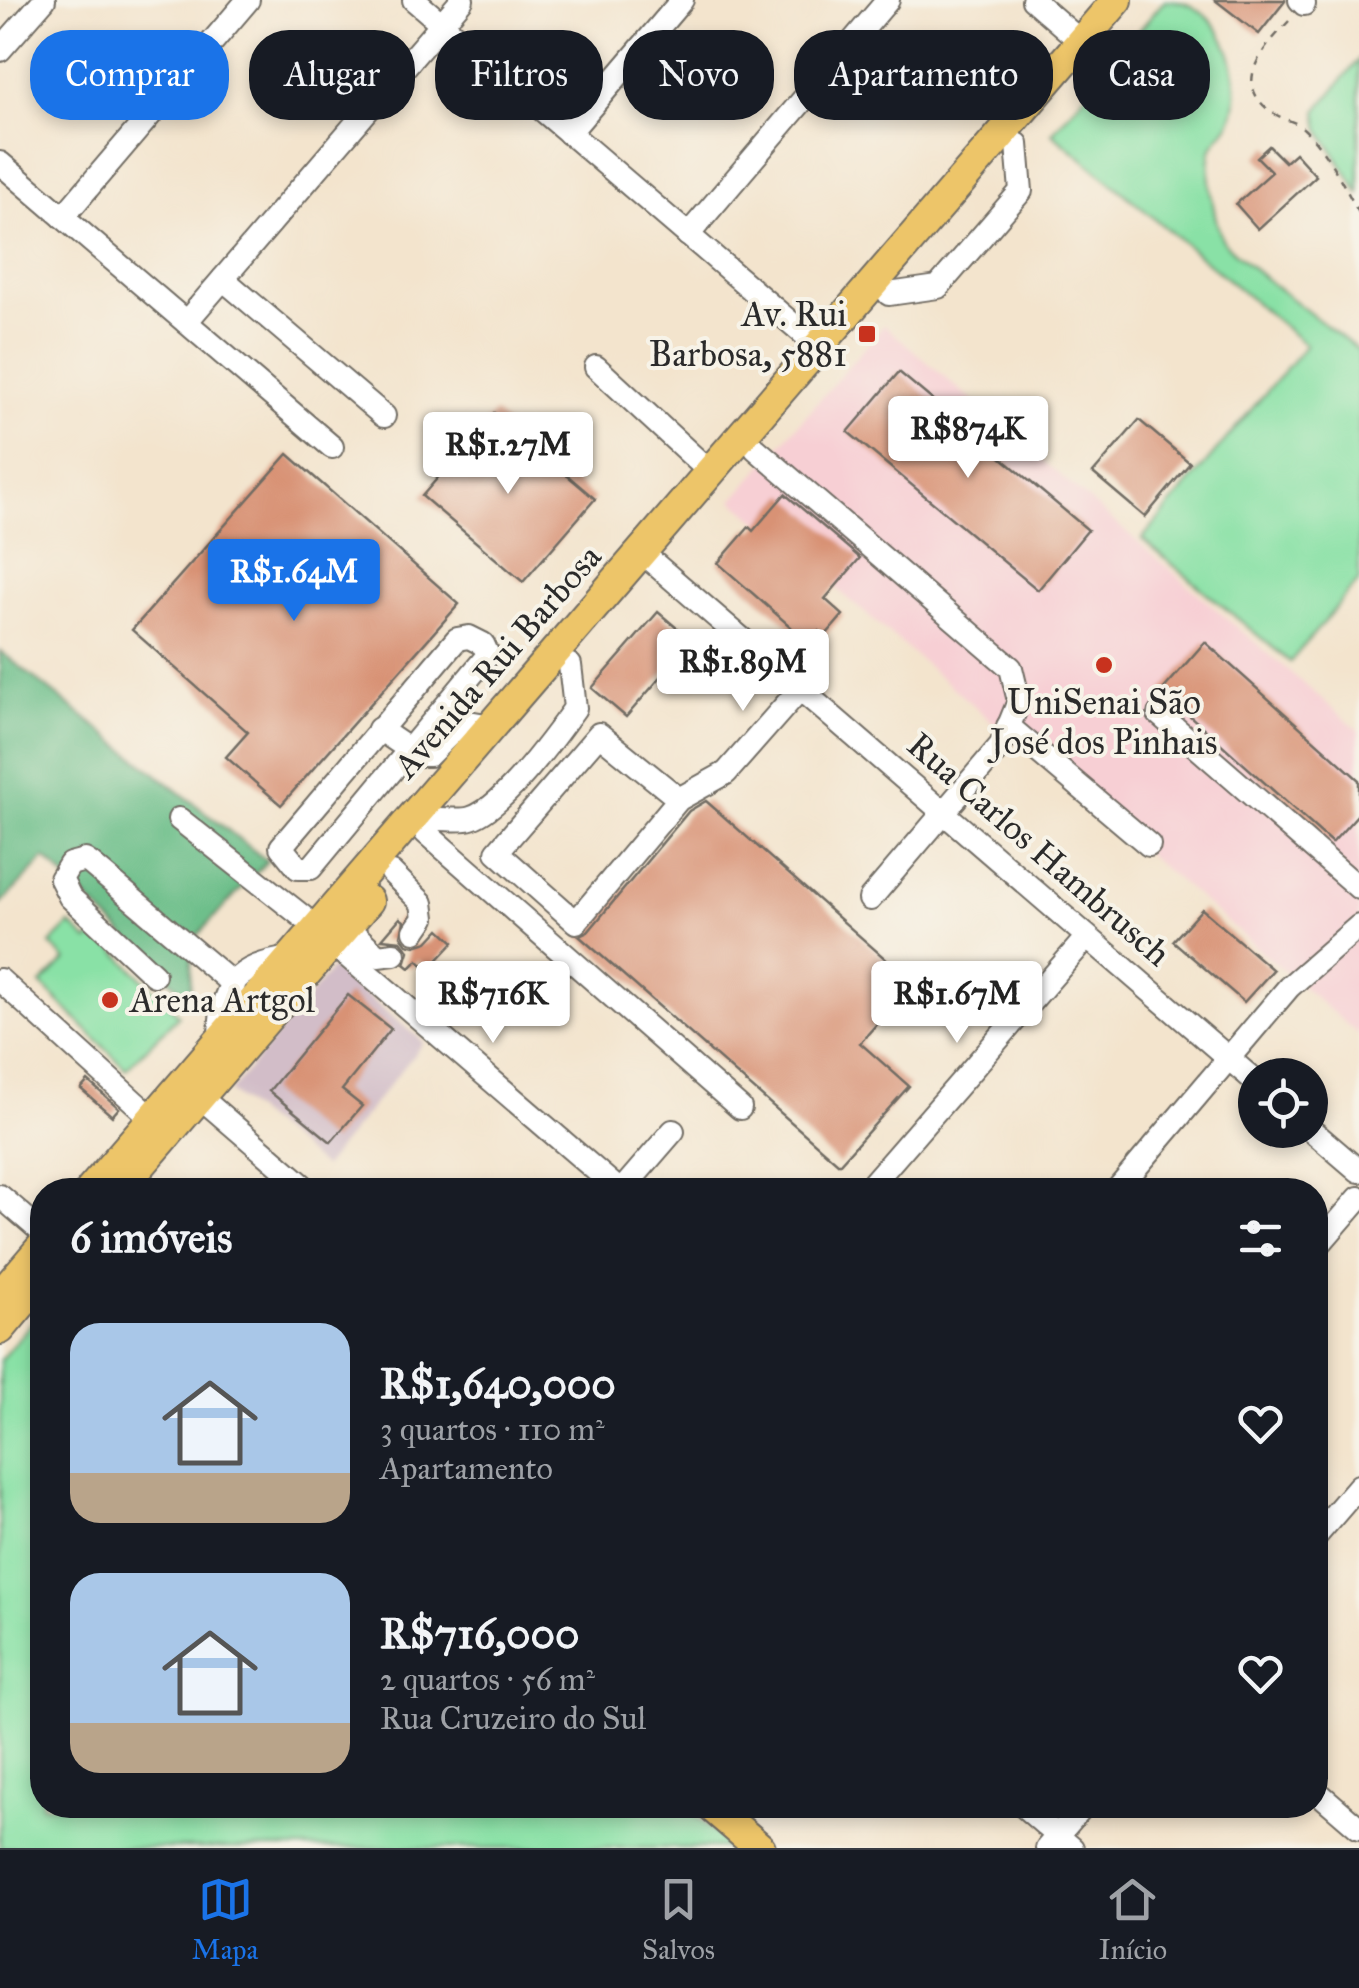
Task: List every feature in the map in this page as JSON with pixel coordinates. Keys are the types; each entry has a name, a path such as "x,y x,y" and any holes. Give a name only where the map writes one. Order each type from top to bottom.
{"main road":[{"name":"Avenida Rui Barbosa","path":"1099,30 1117,0"},
{"name":"Avenida Rui Barbosa","path":"1108,30 1142,0"},
{"name":"Avenida Rui Barbosa","path":"102,1178 291,958 332,932 392,873 570,665 710,472 818,346 1073,65"},
{"name":"Avenida Rui Barbosa","path":"130,1178 332,932 491,726 756,448 1017,144 1073,68"},
{"path":"0,1296 30,1261"},
{"path":"0,1329 30,1294"},
{"path":"725,1818 760,1848"}],"street":[{"path":"0,50 44,0"},
{"path":"62,217 248,0"},
{"path":"414,0 818,346"},
{"path":"186,322 462,0"},
{"path":"569,133 682,0"},
{"path":"688,234 888,0"},
{"path":"1032,0 1073,35"},
{"path":"0,164 332,448"},
{"path":"223,279 384,416"},
{"path":"596,367 710,472"},
{"path":"756,448 1011,668 1019,701 1005,735 870,899"},
{"name":"Rua Carlos Hambrusch","path":"648,559 1238,1067"},
{"path":"253,877 457,638 469,637 484,644 488,655 311,868 298,868 280,847"},
{"path":"432,826 470,818 498,800 550,742 576,708 570,665"},
{"path":"679,800 599,734 496,852 576,922 679,800 726,774 800,690"},
{"path":"1159,714 1359,888"},
{"path":"380,729 420,756 429,755 463,721 491,726"},
{"path":"1005,735 1149,845"},
{"path":"550,742 574,762"},
{"path":"179,818 253,877 332,932 607,1178"},
{"path":"432,826 740,1108"},
{"path":"154,975 70,898 61,880 70,864 84,860 91,864 234,984"},
{"path":"392,873 422,904 424,918 415,931"},
{"path":"1127,1178 1289,987 1359,926"},
{"path":"332,932 378,956 394,954"},
{"path":"877,1178 1087,937"},
{"path":"220,1041 221,1002 234,984 253,966 291,958"},
{"path":"0,980 153,1119"},
{"path":"200,1097 294,1178"},
{"path":"631,1178 673,1132"},
{"path":"1328,1144 1359,1171"},
{"path":"0,1196 30,1222"},
{"path":"1328,1234 1359,1198"},
{"path":"1328,1522 1359,1486"},
{"path":"1328,1801 1359,1828"},
{"path":"1034,1818 1059,1844 1076,1818"}],"path":[{"path":"1302,2 1256,58 1253,86 1268,110 1302,127 1328,160 1359,214"}],"shaded area":[{"name":"UniSenai São José dos Pinhais","path":"884,325 1359,731 1359,1035 733,500"},
{"path":"332,968 424,1042 323,1167 230,1092"}],"green space":[{"path":"1165,0 1184,3 1214,24 1231,59 1236,98 1233,116 1210,157 1213,207 1222,239 1263,277 1359,351 1359,580 1290,662 1142,539 1306,345 1052,133 1073,108 1073,120 1210,120 1210,30 1140,30"},
{"path":"1359,59 1359,193 1320,130 1317,111"},
{"path":"0,651 267,861 192,941 190,999 45,858 0,905"},
{"name":"Arena Artgol","path":"70,924 88,941 97,933 179,1015 126,1069 41,984 66,960 50,944"},
{"path":"30,1325 30,1818 698,1818 733,1848 0,1848 0,1360"}],"building":[{"path":"1215,0 1285,0 1285,1 1259,34"},
{"path":"1269,146 1285,162 1295,153 1316,176 1258,229 1236,204 1272,172 1257,157"},
{"path":"899,372 1088,530 1038,590 848,432"},
{"path":"494,413 595,499 523,582 422,496"},
{"path":"1139,420 1190,463 1145,517 1093,473"},
{"path":"288,454 459,604 281,805 226,757 248,732 132,630"},
{"path":"785,494 860,558 825,599 843,615 825,636 819,631 806,646 788,631 791,627 718,563"},
{"path":"658,612 692,641 626,717 592,688"},
{"path":"1205,642 1359,780 1359,813 1332,843 1162,691"},
{"path":"706,801 913,983 860,1043 909,1086 839,1164 579,936 588,932 689,811"},
{"path":"1202,909 1273,970 1244,1002 1173,941"},
{"path":"400,918 404,921 401,936 407,944 428,942 440,929 454,942 428,970 418,960 410,968 405,964 409,951 401,941 382,939"},
{"path":"348,995 391,1029 342,1090 362,1106 331,1142 269,1091"},
{"path":"88,1081 119,1108 112,1116 81,1089"}],"place":[{"name":"Av. Rui Barbosa, 5881","path":"867,334"},
{"name":"UniSenai São José dos Pinhais","path":"1104,665"},
{"name":"Arena Artgol","path":"110,1000"}]}
